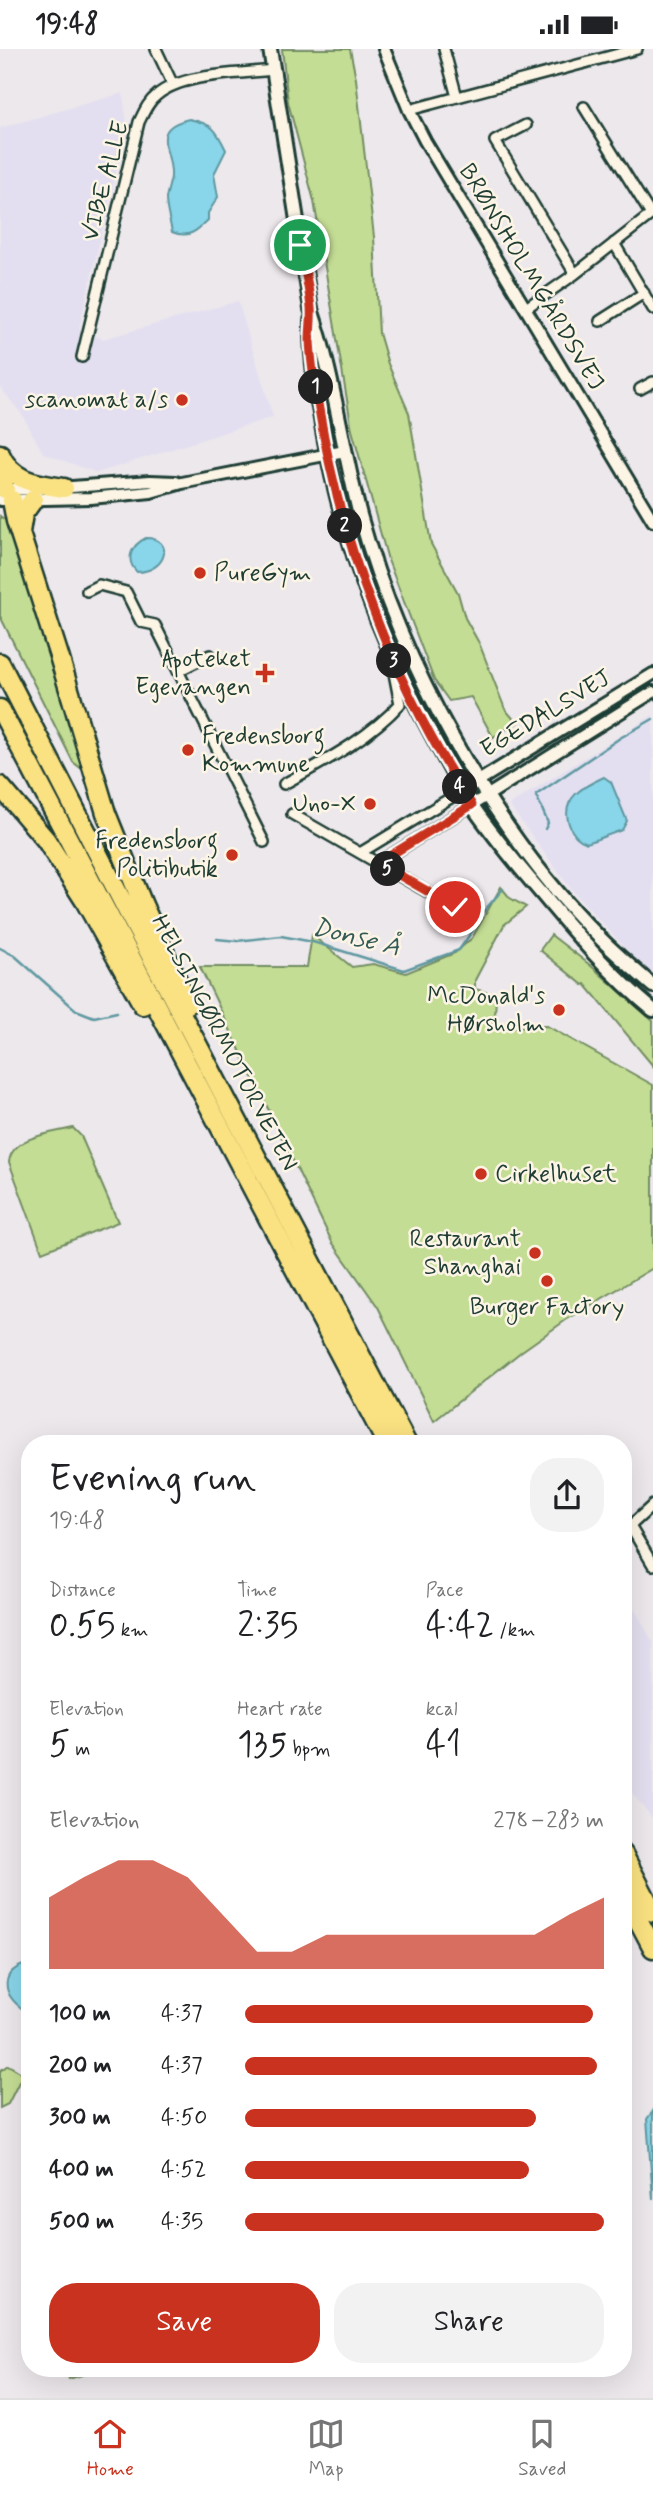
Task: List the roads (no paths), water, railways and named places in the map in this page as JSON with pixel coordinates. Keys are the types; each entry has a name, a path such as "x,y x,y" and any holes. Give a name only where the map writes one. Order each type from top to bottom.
{"highway":[{"path":"0,454 4,464 18,477 33,483 64,488"},
{"path":"3,490 20,531 106,813 143,905 200,1030 227,1101"},
{"path":"20,531 23,514 33,500"},
{"name":"HELSINGØRMOTORVEJEN","path":"0,663 402,1435"},
{"name":"HELSINGØRMOTORVEJEN","path":"0,709 382,1435"},
{"path":"0,786 46,840 91,912 200,1110 241,1165"},
{"path":"632,1871 653,1912"},
{"path":"632,1909 653,1948"}],"main road":[{"path":"271,49 311,309 321,339 360,515 394,620 429,693 478,780 545,876 601,939 653,986"},
{"path":"311,309 310,340 327,455 352,551 391,655 462,791 472,805 572,930 615,977 653,1010"}],"street":[{"path":"156,49 173,85"},
{"name":"BRØNSHOLMGÅRDSVEJ","path":"384,49 425,141 653,521"},
{"path":"409,110 618,51 637,49"},
{"path":"446,50 457,97"},
{"name":"VIBE ALLE","path":"82,357 139,122 147,105 158,93 194,79 273,70"},
{"path":"526,308 652,214 584,107"},
{"path":"526,125 495,141 575,274"},
{"path":"614,243 653,309"},
{"path":"600,321 644,293"},
{"path":"640,389 653,382"},
{"path":"3,490 33,500 152,492 182,482 345,451"},
{"path":"3,490 150,481 182,482"},
{"path":"87,591 99,585 127,592 141,622 155,625 264,842"},
{"path":"178,671 210,655"},
{"path":"284,784 359,740 400,704 391,655"},
{"name":"EGEDALSVEJ","path":"462,791 653,674"},
{"name":"EGEDALSVEJ","path":"472,805 653,692"},
{"path":"360,853 462,791"},
{"path":"378,863 472,805"},
{"path":"292,814 466,914"},
{"path":"632,1524 653,1505"},
{"path":"632,1529 652,1560"}],"water":[{"path":"189,119 213,128 226,150 214,174 218,197 208,213 208,220 196,230 183,235 172,232 167,211 171,167 165,135 176,123"},
{"path":"146,538 161,543 164,555 155,567 137,572 131,562 131,553 137,544"},
{"path":"604,777 611,782 627,821 622,830 587,843 572,831 567,815 568,807 582,789"},
{"path":"20,1966 21,2007 7,1990 9,1976"},
{"path":"653,2111 653,2199 647,2119"}],"waterway":[{"name":"Donse Å","path":"545,829 548,823 536,795 653,719"},
{"name":"Donse Å","path":"483,912 503,889"},
{"name":"Donse Å","path":"217,939 237,941 281,936 313,942 404,970 459,950 473,930"},
{"name":"Donse Å","path":"0,948 15,956 76,1010 94,1017 117,1012"}],"place":[{"name":"scanomat a/s","path":"182,400"},
{"name":"PureGym","path":"200,573"},
{"name":"Apoteket Egevangen","path":"265,673"},
{"name":"Fredensborg Kommune","path":"188,750"},
{"name":"Uno-X","path":"370,804"},
{"name":"Fredensborg Politibutik","path":"232,855"},
{"name":"McDonald's Hørsholm","path":"559,1010"},
{"name":"Cirkelhuset","path":"481,1174"},
{"name":"Restaurant Shanghai","path":"535,1253"},
{"name":"Burger Factory","path":"547,1281"}]}
